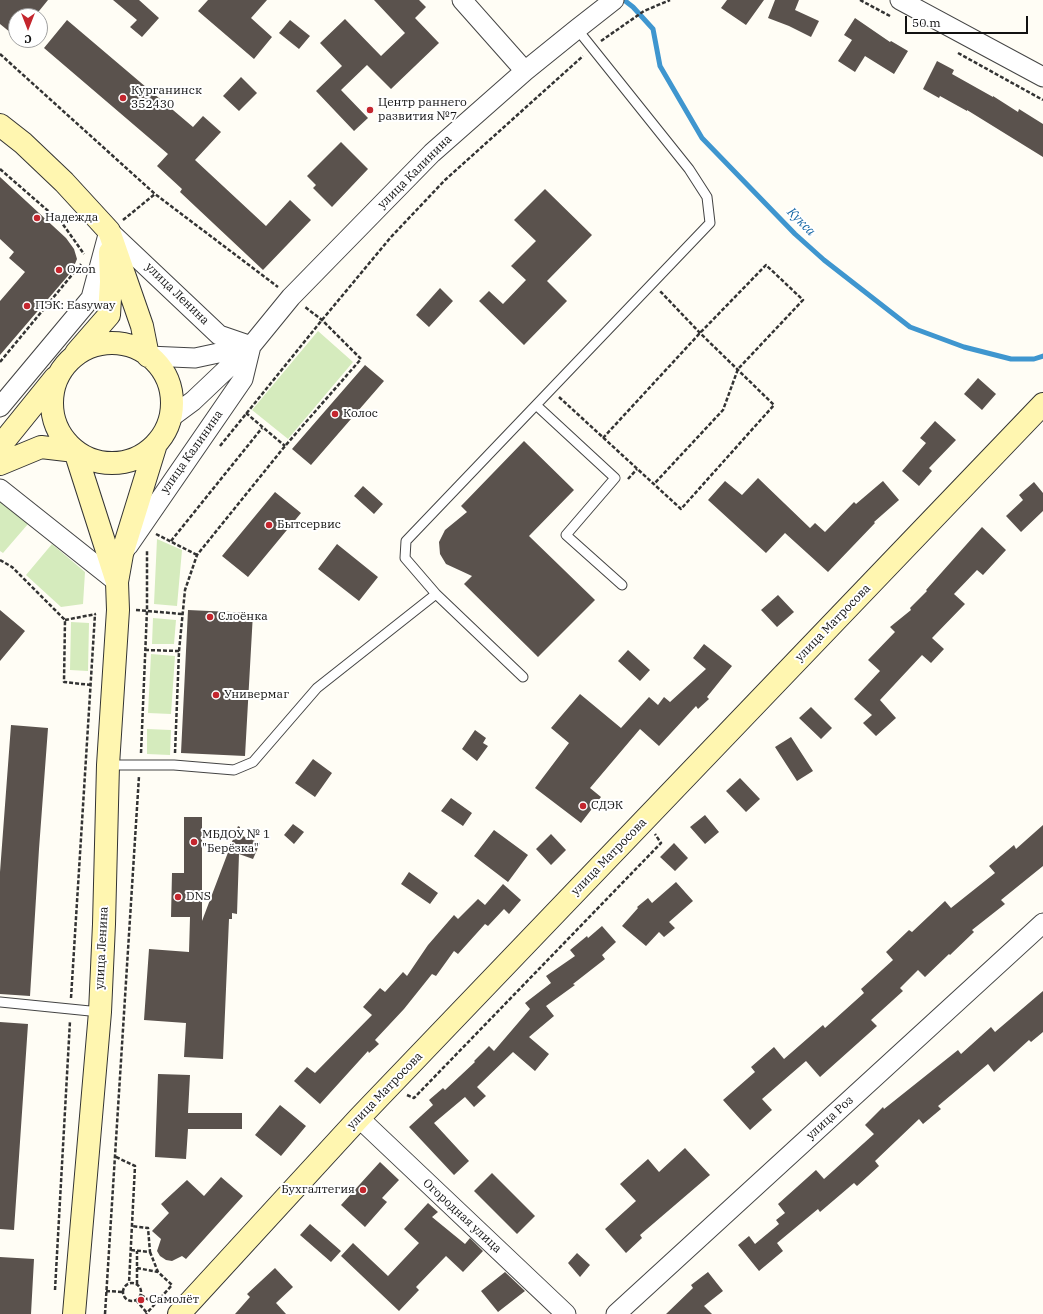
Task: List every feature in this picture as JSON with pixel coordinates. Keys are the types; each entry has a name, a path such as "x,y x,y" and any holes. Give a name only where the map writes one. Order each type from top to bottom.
{"street":[{"path":"462,0 525,71"},
{"path":"900,0 1043,77"},
{"name":"улица Калинина","path":"170,418 193,401 251,346 291,297 432,153 576,28 610,3"},
{"name":"улица Ленина","path":"0,113 23,143"},
{"name":"улица Ленина","path":"0,125 23,143 64,182 109,231 218,335 251,346"},
{"path":"0,446 67,363 109,315 111,282 109,231"},
{"path":"0,407 91,298 109,231"},
{"name":"улица Ленина","path":"109,231 142,326 148,356"},
{"path":"106,344 121,344 135,348 148,356 160,368 168,384 172,400 170,418 165,432 156,444 132,461 112,463 92,460 75,451 63,439 55,425 52,409 52,392 58,377 67,363 78,354 92,347 106,344"},
{"path":"148,356 195,358 251,346"},
{"name":"улица Калинина","path":"122,554 243,379 251,346"},
{"name":"улица Матросова","path":"179,1314 359,1118 1043,404"},
{"name":"улица Ленина","path":"74,1314 100,1012 108,765 118,610 117,582 122,554 156,444"},
{"path":"0,464 41,447 75,451"},
{"name":"улица Ленина","path":"75,451 117,582"},
{"path":"0,489 117,582"},
{"name":"улица Роз","path":"616,1314 1043,923"},
{"name":"Огородная улица","path":"359,1118 566,1314"}],"lane":[{"path":"523,677 436,594 405,558 406,541 710,223 707,197 688,169 576,28"},
{"path":"536,405 615,478 566,535 622,585"},
{"path":"108,765 174,765 234,770 253,762 317,688 436,594"},
{"path":"0,1002 100,1012"}],"path":[{"path":"216,451 391,237 445,180 592,48 644,11 670,0"},
{"path":"0,54 155,194 322,320 361,359 285,446 197,555 185,590 182,614 174,765"},
{"path":"0,169 62,223 87,257"},
{"path":"109,231 155,194"},
{"path":"0,362 82,263"},
{"path":"603,438 700,333 766,265 803,300 738,369 723,410 654,484"},
{"path":"551,390 681,509 774,405 700,333 653,283"},
{"path":"246,413 285,446"},
{"path":"172,541 262,428"},
{"path":"153,533 172,541 197,555"},
{"path":"105,1314 140,764 147,610 148,546"},
{"path":"0,560 12,567 64,620 64,682 91,685"},
{"path":"147,610 182,614"},
{"path":"55,1291 70,1010 95,614"},
{"path":"145,650 179,651"},
{"path":"403,1094 414,1098 662,843 645,820"},
{"path":"116,1156 135,1166 129,1283 125,1286 123,1292 124,1296 129,1300 136,1300 141,1295 141,1289 137,1284 137,1251"},
{"path":"132,1226 148,1228 150,1252 158,1272 172,1285 146,1314 136,1300"},
{"path":"131,1250 150,1252"},
{"path":"137,1268 158,1272"},
{"path":"129,1283 137,1284"},
{"path":"106,1291 123,1292"},
{"path":"141,1295 155,1304"}],"green space":[{"path":"318,331 353,362 288,439 252,410"},
{"path":"0,498 28,524 3,553 0,551"},
{"path":"157,539 182,550 177,606 154,604"},
{"path":"52,544 85,572 83,604 61,607 26,575"},
{"path":"153,618 176,620 174,644 152,644"},
{"path":"71,622 89,623 88,671 70,670"},
{"path":"151,654 175,656 171,714 148,713"},
{"path":"147,729 171,730 170,755 147,754"}],"building":[{"path":"0,0 48,0 42,8 8,8 8,30 0,24"},
{"path":"113,0 139,0 159,18 142,37 130,27 137,20"},
{"path":"208,0 267,0 251,18 272,37 254,59 198,11"},
{"path":"374,0 419,0 426,7 415,18 439,43 391,89 367,65 341,90 368,118 354,131 316,91 342,66 320,43 345,19 381,56 405,33"},
{"path":"727,0 764,0 746,25 721,8"},
{"path":"775,0 799,0 795,10 819,21 811,37 768,18"},
{"path":"855,18 890,42 891,41 908,51 894,74 865,56 855,72 838,61 852,40 844,35"},
{"path":"67,20 193,127 203,116 221,132 195,160 266,226 290,200 311,220 263,270 180,192 182,189 157,166 168,154 44,48 48,48 48,43"},
{"path":"290,20 310,36 299,49 279,33"},
{"path":"937,61 954,70 952,74 993,96 1018,112 1019,109 1043,124 1043,157 967,110 940,96 939,98 923,89"},
{"path":"241,77 257,93 239,111 223,96"},
{"path":"341,142 368,169 332,207 313,188 316,185 307,176"},
{"path":"0,177 66,238 74,249 77,259 72,271 0,355 0,301 25,272 9,258 14,252 0,239"},
{"path":"545,189 592,235 547,281 567,301 524,345 479,301 489,291 503,304 526,280 511,266 536,241 514,220"},
{"path":"440,288 453,301 429,327 416,315"},
{"path":"365,365 384,381 311,465 292,449"},
{"path":"978,378 996,394 982,410 964,394"},
{"path":"935,421 956,440 929,468 932,471 919,486 902,471 926,443 920,438"},
{"path":"524,441 574,490 529,536 595,600 538,657 464,584 472,576 446,564 440,554 439,542 445,530 467,512 461,506"},
{"path":"758,478 810,528 815,523 825,532 854,502 856,504 883,481 899,500 874,522 875,523 828,572 785,533 766,553 708,500 725,481 742,495"},
{"path":"1034,482 1043,493 1043,511 1021,532 1006,516 1023,500 1019,495"},
{"path":"363,486 383,504 374,514 354,496"},
{"path":"275,492 301,513 248,577 222,556"},
{"path":"982,527 1006,550 983,575 977,570 954,594 965,604 932,638 944,649 931,663 922,655 880,700 896,718 876,736 863,723 872,715 854,699 880,671 868,660 895,632 890,627 911,610 910,608 927,591 926,590"},
{"path":"337,544 378,577 359,601 318,569"},
{"path":"778,595 794,612 777,627 761,610"},
{"path":"0,610 25,631 0,661"},
{"name":"Универмаг","path":"188,610 253,613 245,756 181,753"},
{"path":"704,644 732,666 707,697 709,699 698,709 696,706 659,746 640,729 590,788 601,797 581,823 535,788 569,743 551,728 580,694 621,728 649,697 658,705 664,697 670,702 706,669 693,658"},
{"path":"628,650 650,670 640,681 618,661"},
{"path":"811,707 832,728 821,739 799,718"},
{"path":"11,725 48,728 30,996 0,994 0,872"},
{"path":"475,730 486,738 483,743 488,746 477,761 462,749"},
{"path":"791,737 813,771 797,781 775,747"},
{"path":"313,759 332,773 315,797 295,783"},
{"path":"740,778 760,799 746,812 726,791"},
{"path":"451,798 472,813 463,826 441,811"},
{"path":"705,815 719,832 705,844 690,827"},
{"path":"184,817 202,817 202,921 238,826 240,827 240,835 260,843 253,859 239,854 237,914 232,913 232,919 229,919 223,1059 184,1057 186,1023 144,1020 149,949 189,952 190,917 171,917 172,873 184,873"},
{"path":"293,824 304,832 294,844 284,835"},
{"path":"1043,825 1043,866 1001,900 1005,904 972,930 974,932 925,977 918,970 900,988 903,991 871,1020 877,1026 820,1077 806,1061 762,1099 772,1110 750,1130 723,1100 755,1072 751,1067 774,1047 784,1059 823,1025 825,1028 864,993 861,989 893,960 886,952 909,930 912,932 945,901 951,908 995,873 989,866 1014,845 1016,849"},
{"path":"494,830 528,855 508,882 474,856"},
{"path":"551,834 566,850 551,865 536,849"},
{"path":"674,843 688,858 675,871 660,857"},
{"path":"409,872 438,893 430,904 401,884"},
{"path":"676,882 693,901 669,922 675,928 664,937 659,932 646,946 622,926 638,908 637,907 648,898 652,903"},
{"path":"503,884 521,900 509,914 504,909 488,926 485,924 458,954 454,951 436,976 432,974 404,1009 375,1040 379,1044 369,1053 368,1051 320,1104 294,1081 307,1067 315,1073 372,1015 363,1007 380,988 385,992 403,972 407,976 428,945 454,915 458,919 478,899 485,905"},
{"path":"602,926 616,942 602,955 605,959 573,984 575,985 546,1006 554,1016 529,1037 549,1054 535,1071 513,1052 477,1087 486,1096 474,1107 465,1097 434,1123 469,1161 454,1175 409,1127 433,1105 429,1100 443,1088 445,1090 475,1062 474,1061 489,1046 494,1051 530,1009 525,1003 551,983 546,976 575,956 570,950"},
{"path":"1043,991 1043,1032 1031,1042 1029,1040 994,1072 988,1064 938,1106 941,1109 923,1124 919,1119 875,1161 879,1166 857,1186 854,1183 820,1212 818,1209 777,1243 783,1251 759,1271 738,1245 749,1236 755,1244 779,1224 776,1220 785,1213 778,1204 816,1170 824,1179 874,1134 865,1125 883,1107 884,1109 958,1050 961,1054 991,1027 995,1032"},
{"path":"0,1022 28,1024 14,1230 0,1229"},
{"path":"158,1074 190,1075 188,1113 242,1113 242,1129 188,1129 186,1159 155,1157"},
{"path":"280,1105 306,1126 281,1156 255,1135"},
{"path":"685,1148 710,1175 640,1235 642,1238 626,1253 605,1229 636,1201 620,1184 648,1159 659,1172"},
{"path":"380,1162 399,1180 382,1198 387,1202 365,1227 341,1205"},
{"path":"492,1173 535,1216 517,1234 474,1191"},
{"path":"221,1177 243,1196 186,1259 182,1256 172,1261 166,1260 160,1256 157,1251 161,1239 152,1231 169,1213 161,1204 187,1180 204,1196"},
{"path":"428,1203 438,1212 432,1217 465,1244 470,1238 483,1251 463,1272 446,1256 416,1287 419,1290 399,1311 341,1256 353,1243 388,1276 419,1243 404,1229"},
{"path":"310,1224 341,1251 331,1262 300,1235"},
{"path":"577,1253 590,1265 580,1277 568,1263"},
{"path":"0,1257 34,1259 31,1314 0,1314"},
{"path":"275,1268 293,1287 276,1303 286,1314 235,1314 250,1297 247,1294"},
{"path":"505,1272 525,1291 498,1312 481,1291"},
{"path":"708,1272 723,1291 704,1306 712,1314 666,1314 693,1288 691,1285"}],"waterway":[{"name":"Кукса","path":"624,0 633,7 653,29 660,66 702,138 795,234 824,260 910,327 964,347 1011,359 1034,359 1043,356"}],"place":[{"name":"Курганинск 352430","path":"123,98"},
{"name":"Центр раннего развития №7","path":"370,110"},
{"name":"Надежда","path":"37,218"},
{"name":"Ozon","path":"59,270"},
{"name":"ПЭК: Easyway","path":"27,306"},
{"name":"Колос","path":"335,414"},
{"name":"Бытсервис","path":"269,525"},
{"name":"Слоёнка","path":"210,617"},
{"name":"Универмаг","path":"216,695"},
{"name":"СДЭК","path":"583,806"},
{"name":"МБДОУ № 1 \"Берёзка\"","path":"194,842"},
{"name":"DNS","path":"178,897"},
{"name":"Бухгалтегия","path":"363,1190"},
{"name":"Самолёт","path":"141,1300"}]}
